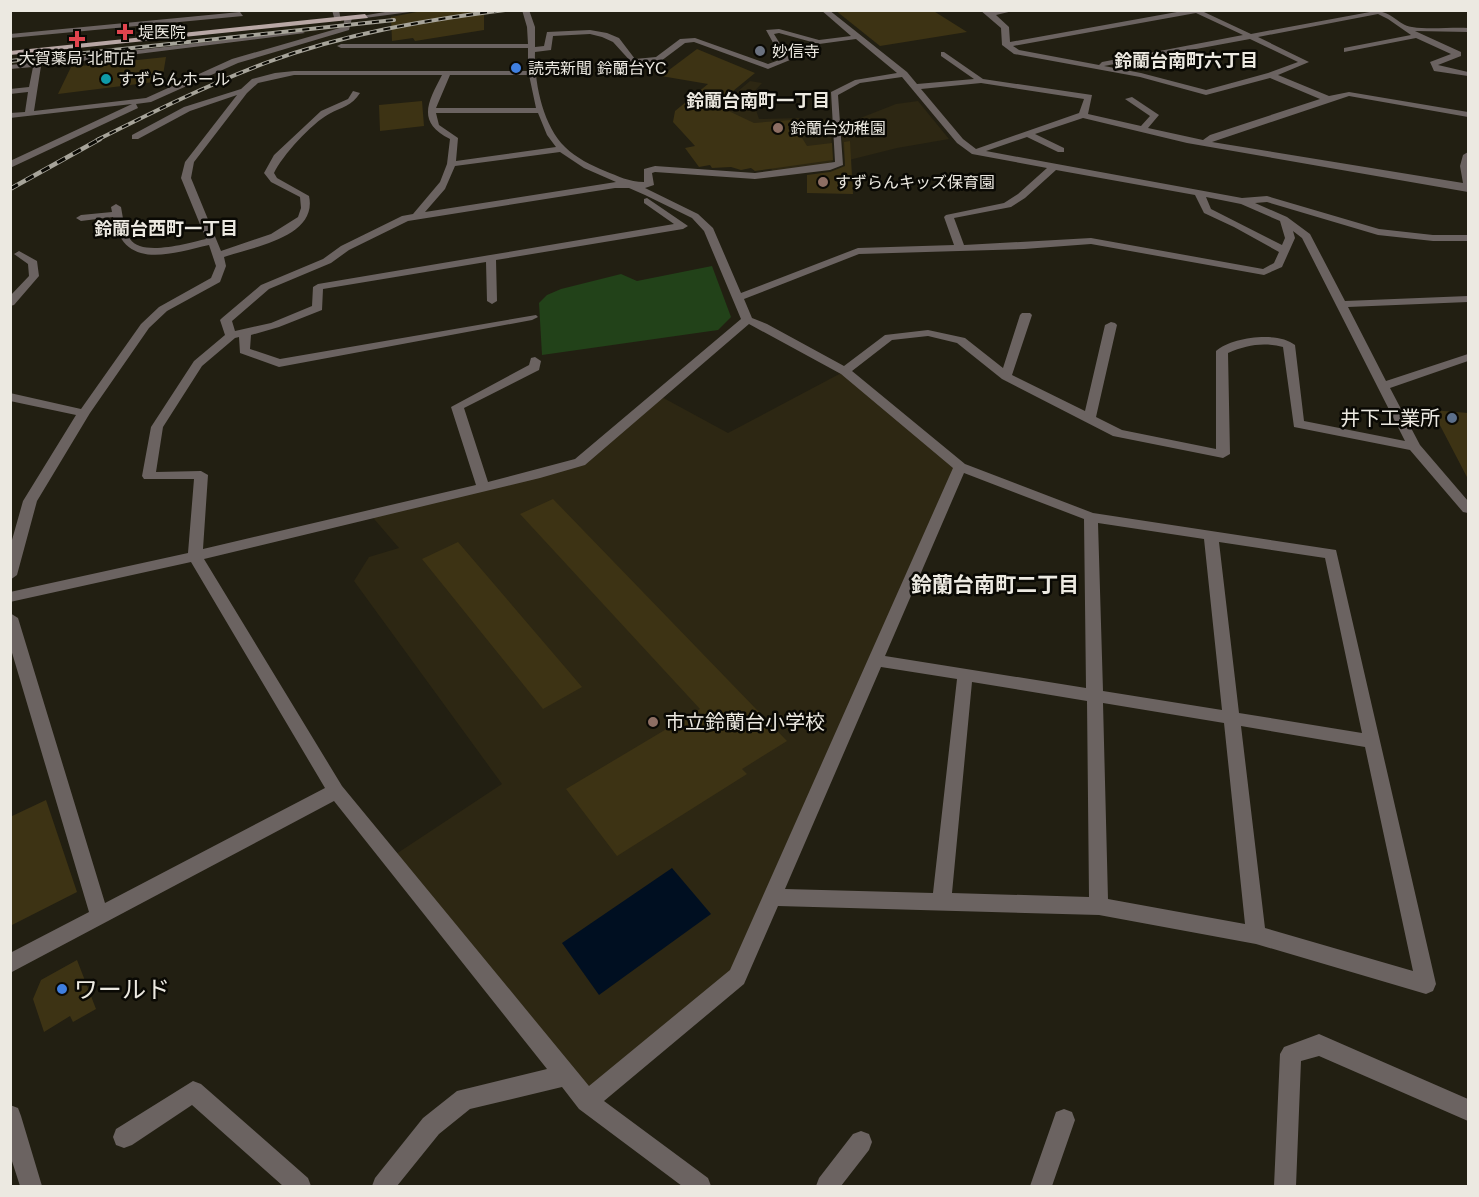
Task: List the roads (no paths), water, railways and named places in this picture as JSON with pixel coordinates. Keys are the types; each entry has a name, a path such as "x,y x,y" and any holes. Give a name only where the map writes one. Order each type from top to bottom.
{"main road":[{"path":"10,53 229,30 337,15 348,18 365,16"}],"street":[{"path":"365,16 380,10"},
{"path":"365,16 422,10"},
{"path":"525,10 530,20 531,73 549,132 562,149 587,166 695,216 709,230 747,320 763,326 845,371 960,467 1091,517 1331,554 1426,984 1256,935 1099,906 774,897"},
{"path":"824,10 904,74 960,141 975,152 1242,201 1284,219 1306,236 1414,447 1468,509"},
{"path":"987,12 1014,10"},
{"path":"1198,11 1305,62 1270,75 1206,93 1141,75 1017,52 1006,45 1198,11"},
{"path":"1093,66 1374,11 1391,17 1417,36 1458,54 1432,64 1437,69 1468,74"},
{"path":"229,30 241,12"},
{"path":"10,36 241,12"},
{"path":"987,12 1005,27 1006,45"},
{"path":"10,165 235,61 346,28 348,18"},
{"path":"1408,29 1468,30"},
{"path":"341,46 548,48 550,34 590,32 616,40 633,62 658,59 683,41 695,40 768,67 786,60 769,32 779,31 819,42 858,37"},
{"path":"10,67 301,33 328,33"},
{"path":"1347,50 1417,36"},
{"path":"944,54 981,81"},
{"path":"29,114 37,64"},
{"path":"10,575 30,501 84,413 145,326 164,309 216,280 221,266 218,255 186,178 189,162 244,91 255,81 275,75 294,73 531,73"},
{"path":"416,216 445,184 453,164 454,138 440,132 434,126 432,111 432,105 447,73"},
{"path":"231,336 226,320 265,287 327,261 345,248 405,218 615,185 635,187 649,185 647,171 656,169 755,176 840,164 834,94 849,84 904,74"},
{"path":"1270,75 1328,99"},
{"path":"915,87 981,81 1089,97 1083,115"},
{"path":"10,92 33,89"},
{"path":"135,137 167,117 223,95 244,91"},
{"path":"218,255 287,230 303,218 307,206 304,196 274,180 269,173 272,165 277,157 324,113 351,101 356,93"},
{"path":"1205,143 1213,137 1349,94 1468,115"},
{"path":"1129,99 1155,115 1143,129"},
{"path":"10,116 148,100"},
{"path":"432,111 541,110"},
{"path":"975,152 1083,115 1205,143 1468,188 1465,166 1468,155"},
{"path":"1028,134 1061,150"},
{"path":"453,164 562,149"},
{"path":"960,248 949,218 962,211 1002,207 1014,202 1053,167"},
{"path":"635,187 638,195 683,226 318,287 318,308 275,325 231,336 198,364 157,427 149,476 201,475 195,556 336,791 587,1101 700,1186"},
{"path":"1199,193 1207,211 1238,225 1284,251"},
{"path":"1242,201 1266,199 1378,232 1433,238 1468,238"},
{"path":"81,218 116,211 125,242 138,251 166,251 212,241"},
{"path":"737,298 858,250 960,248 1091,241 1264,272 1278,265 1290,238 1284,219"},
{"path":"10,303 34,276 33,263 19,254"},
{"path":"491,258 492,301"},
{"path":"1342,304 1468,299"},
{"path":"1006,376 1026,315"},
{"path":"245,332 244,351 279,363 532,318"},
{"path":"10,597 195,556 540,474 579,462 747,320"},
{"path":"1089,419 1111,324"},
{"path":"845,371 890,337 928,333 961,340 1006,376 1118,434 1223,454 1222,351 1250,339 1272,340 1289,345 1298,424 1414,447"},
{"path":"1384,386 1468,357"},
{"path":"483,487 457,407 535,367 535,361"},
{"path":"10,397 84,413"},
{"path":"587,1101 737,977 774,897 960,467"},
{"path":"1091,517 1099,906"},
{"path":"1211,535 1256,935"},
{"path":"10,618 100,917"},
{"path":"876,660 1372,741"},
{"path":"942,902 965,675"},
{"path":"10,964 336,791"},
{"path":"1285,1186 1292,1054 1319,1045 1468,1110"},
{"path":"383,1186 431,1126 465,1099 565,1075"},
{"path":"123,1137 193,1092 300,1186"},
{"path":"10,1116 31,1186"},
{"path":"1041,1186 1064,1120"},
{"path":"827,1186 861,1142"}],"water":[{"path":"672,868 711,914 599,995 562,943"}],"railway":[{"path":"97,140 203,89 297,52 385,29 505,10"},
{"path":"10,61 394,20"},
{"path":"10,189 100,139"}],"place":[{"name":"堤医院","path":"125,32"},
{"name":"大賀薬局 北町店","path":"77,39"},
{"name":"妙信寺","path":"760,51"},
{"name":"読売新聞 鈴蘭台YC","path":"516,68"},
{"name":"すずらんホール","path":"106,79"},
{"name":"鈴蘭台幼稚園","path":"778,128"},
{"name":"すずらんキッズ保育園","path":"823,182"},
{"name":"井下工業所","path":"1452,418"},
{"name":"市立鈴蘭台小学校","path":"653,722"},
{"name":"ワールド","path":"62,989"}],"district":[{"name":"鈴蘭台南町六丁目","path":"1186,61"},
{"name":"鈴蘭台南町一丁目","path":"758,101"},
{"name":"鈴蘭台西町一丁目","path":"166,229"},
{"name":"鈴蘭台南町二丁目","path":"995,584"}]}
